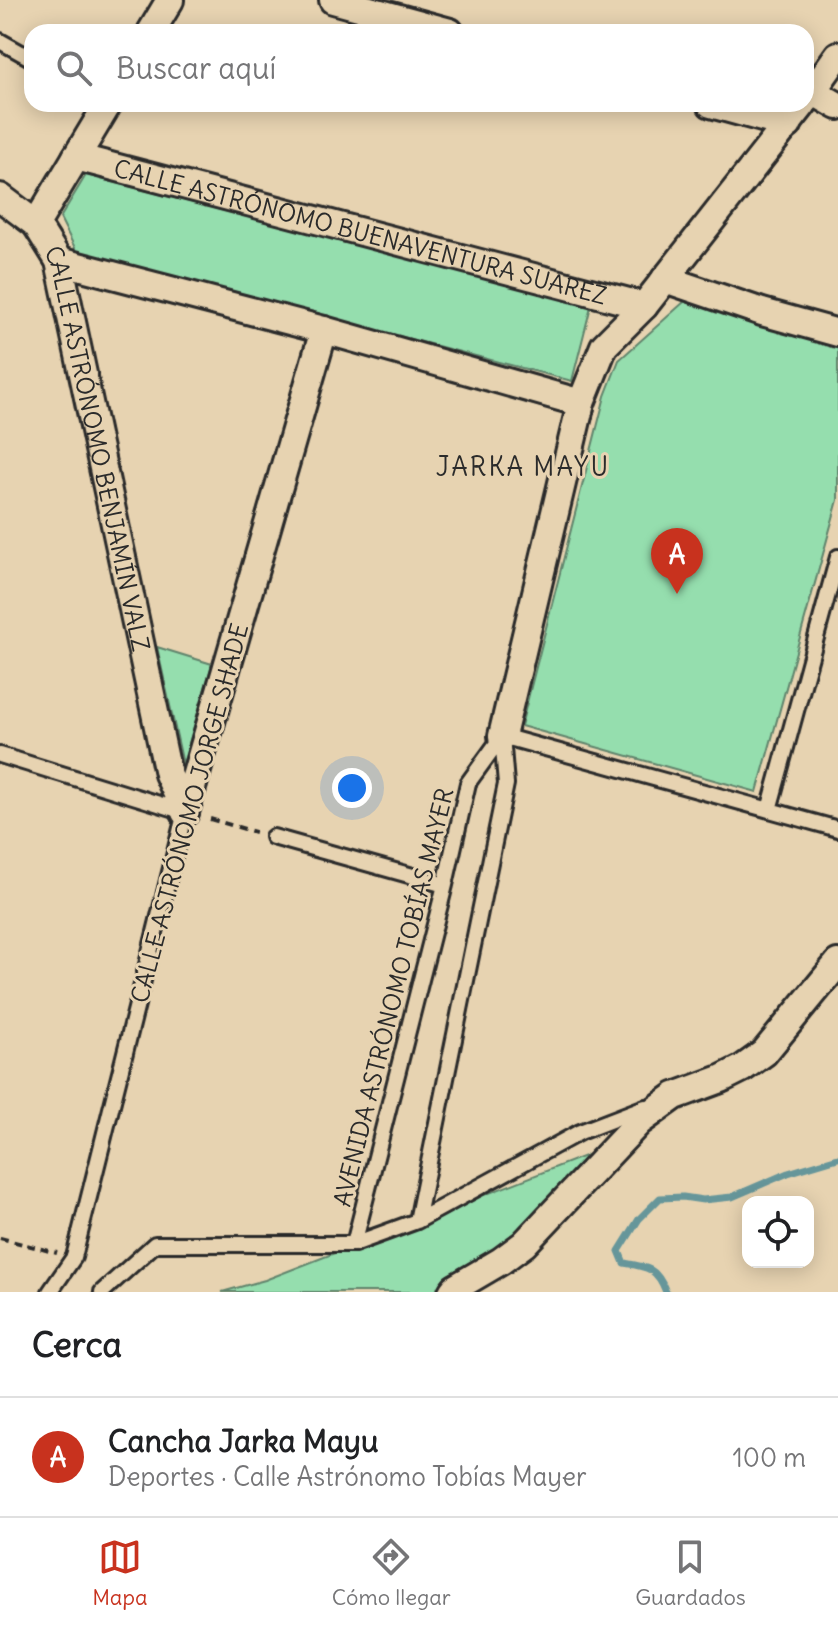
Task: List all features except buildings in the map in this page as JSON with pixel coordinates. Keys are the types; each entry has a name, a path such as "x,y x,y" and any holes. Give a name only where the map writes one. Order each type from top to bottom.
{"street":[{"path":"156,24 170,0"},
{"path":"333,0 421,24"},
{"path":"814,88 838,55"},
{"path":"814,105 838,106"},
{"name":"CALLE ASTRÓNOMO BENJAMÍN VALZ","path":"103,112 36,224 59,261 168,774 185,812"},
{"path":"502,736 581,403 604,346 644,306 796,112"},
{"name":"CALLE ASTRÓNOMO BUENAVENTURA SUAREZ","path":"76,157 644,306"},
{"path":"0,197 36,224"},
{"path":"59,261 324,330 581,403"},
{"path":"665,279 762,312 838,333"},
{"name":"CALLE ASTRÓNOMO JORGE SHADE","path":"185,812 324,330"},
{"path":"452,1292 524,1244 639,1122 675,1096 721,1079 764,1053 838,963"}],"lane":[{"path":"0,41 24,54"},
{"path":"769,810 838,557"},
{"path":"417,1221 506,784 502,736 838,829"},
{"name":"AVENIDA ASTRÓNOMO TOBÍAS MAYER","path":"354,1244 468,783 502,736"},
{"path":"0,755 185,812"},
{"name":"CALLE ASTRÓNOMO JORGE SHADE","path":"50,1292 74,1257 185,812"},
{"path":"273,837 445,885"},
{"path":"102,1292 155,1244 354,1244 417,1221 580,1132 675,1096"}],"path":[{"path":"185,812 273,837"},
{"path":"0,1238 74,1257"}],"green space":[{"path":"86,175 591,306 572,381 77,252 60,218"},
{"path":"685,301 838,348 838,500 757,792 521,726 605,396 619,360"},
{"path":"157,647 212,664 183,764"},
{"path":"626,1140 453,1292 222,1292 265,1280"}],"waterway":[{"path":"666,1292 655,1273 624,1263 619,1251 639,1219 660,1198 703,1200 732,1197 788,1173 838,1158"}],"place":[{"name":"Cancha Jarka Mayu","path":"677,594"}],"district":[{"name":"JARKA MAYU","path":"523,466"}]}
